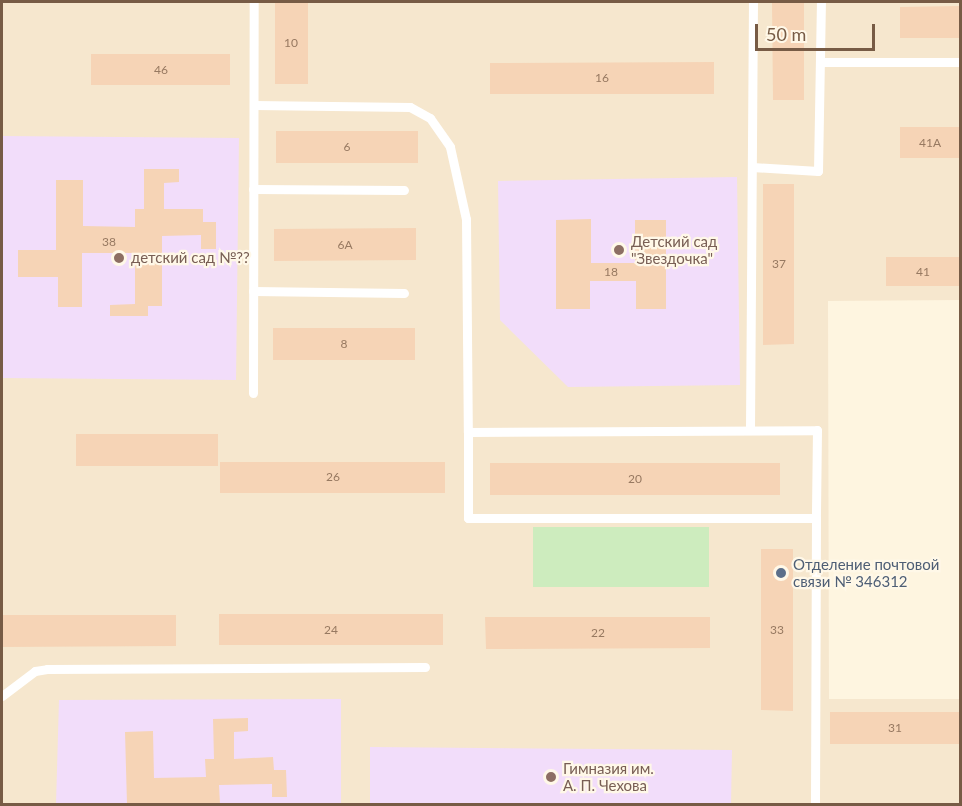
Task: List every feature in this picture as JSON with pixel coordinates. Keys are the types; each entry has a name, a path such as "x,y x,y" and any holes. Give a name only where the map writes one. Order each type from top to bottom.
{"lane":[{"path":"253,393 254,2"},
{"path":"750,429 753,2"},
{"path":"752,167 818,171 821,2"},
{"path":"820,62 960,62"},
{"path":"254,105 410,107 430,118 450,147 466,219 468,518 816,518"},
{"path":"253,189 404,190"},
{"path":"253,291 404,293"},
{"path":"468,432 817,430 815,804"},
{"path":"2,696 35,670 48,669 424,667"}],"shaded area":[{"path":"2,2 960,2 960,300 828,301 829,699 960,699 960,804 2,804"},
{"name":"детский сад №??","path":"2,136 239,138 236,380 2,378"},
{"name":"Детский сад \"Звездочка\"","path":"737,177 740,385 568,387 500,320 498,181"},
{"path":"341,699 341,804 56,804 59,700"},
{"name":"Гимназия им. А. П. Чехова","path":"370,747 732,750 731,804 370,804"}],"green space":[{"path":"533,527 709,527 709,587 533,587"}],"building":[{"path":"275,2 308,2 308,84 275,84"},
{"path":"772,2 804,2 804,100 773,100"},
{"path":"960,6 960,38 900,38 900,7"},
{"path":"91,54 230,54 230,85 91,85"},
{"path":"714,62 714,94 490,94 490,63"},
{"path":"900,127 960,127 960,158 900,158"},
{"path":"276,131 418,131 418,163 276,163"},
{"path":"144,169 179,169 179,182 164,183 164,209 203,209 203,222 216,222 216,249 201,249 201,235 162,236 162,306 148,306 148,316 110,316 110,305 135,304 135,253 82,253 82,307 58,307 58,277 18,277 18,250 56,250 56,180 83,180 83,226 135,227 135,209 144,209"},
{"path":"763,184 794,184 794,344 763,345"},
{"path":"591,219 591,263 635,263 635,220 666,220 666,309 636,309 636,281 590,281 590,309 556,309 556,220"},
{"path":"416,228 416,260 274,261 274,229"},
{"path":"886,257 960,257 960,286 886,286"},
{"path":"273,328 415,328 415,360 273,360"},
{"path":"76,434 218,434 218,466 76,466"},
{"path":"220,462 445,462 445,493 220,493"},
{"path":"490,463 780,463 780,495 490,495"},
{"path":"761,549 793,549 793,711 761,710"},
{"path":"219,614 443,614 443,645 219,645"},
{"path":"2,615 176,615 176,646 2,647"},
{"path":"485,617 710,617 710,648 486,649"},
{"path":"830,712 960,712 960,744 830,744"},
{"path":"248,718 248,731 234,732 234,759 273,757 274,770 286,770 287,797 272,797 272,784 219,785 220,804 127,804 125,732 153,731 154,778 206,777 205,759 214,759 213,719"}],"place":[{"name":"Детский сад \"Звездочка\"","path":"619,250"},
{"name":"детский сад №??","path":"119,258"},
{"name":"Отделение почтовой связи № 346312","path":"781,573"},
{"name":"Гимназия им. А. П. Чехова","path":"551,777"}]}
